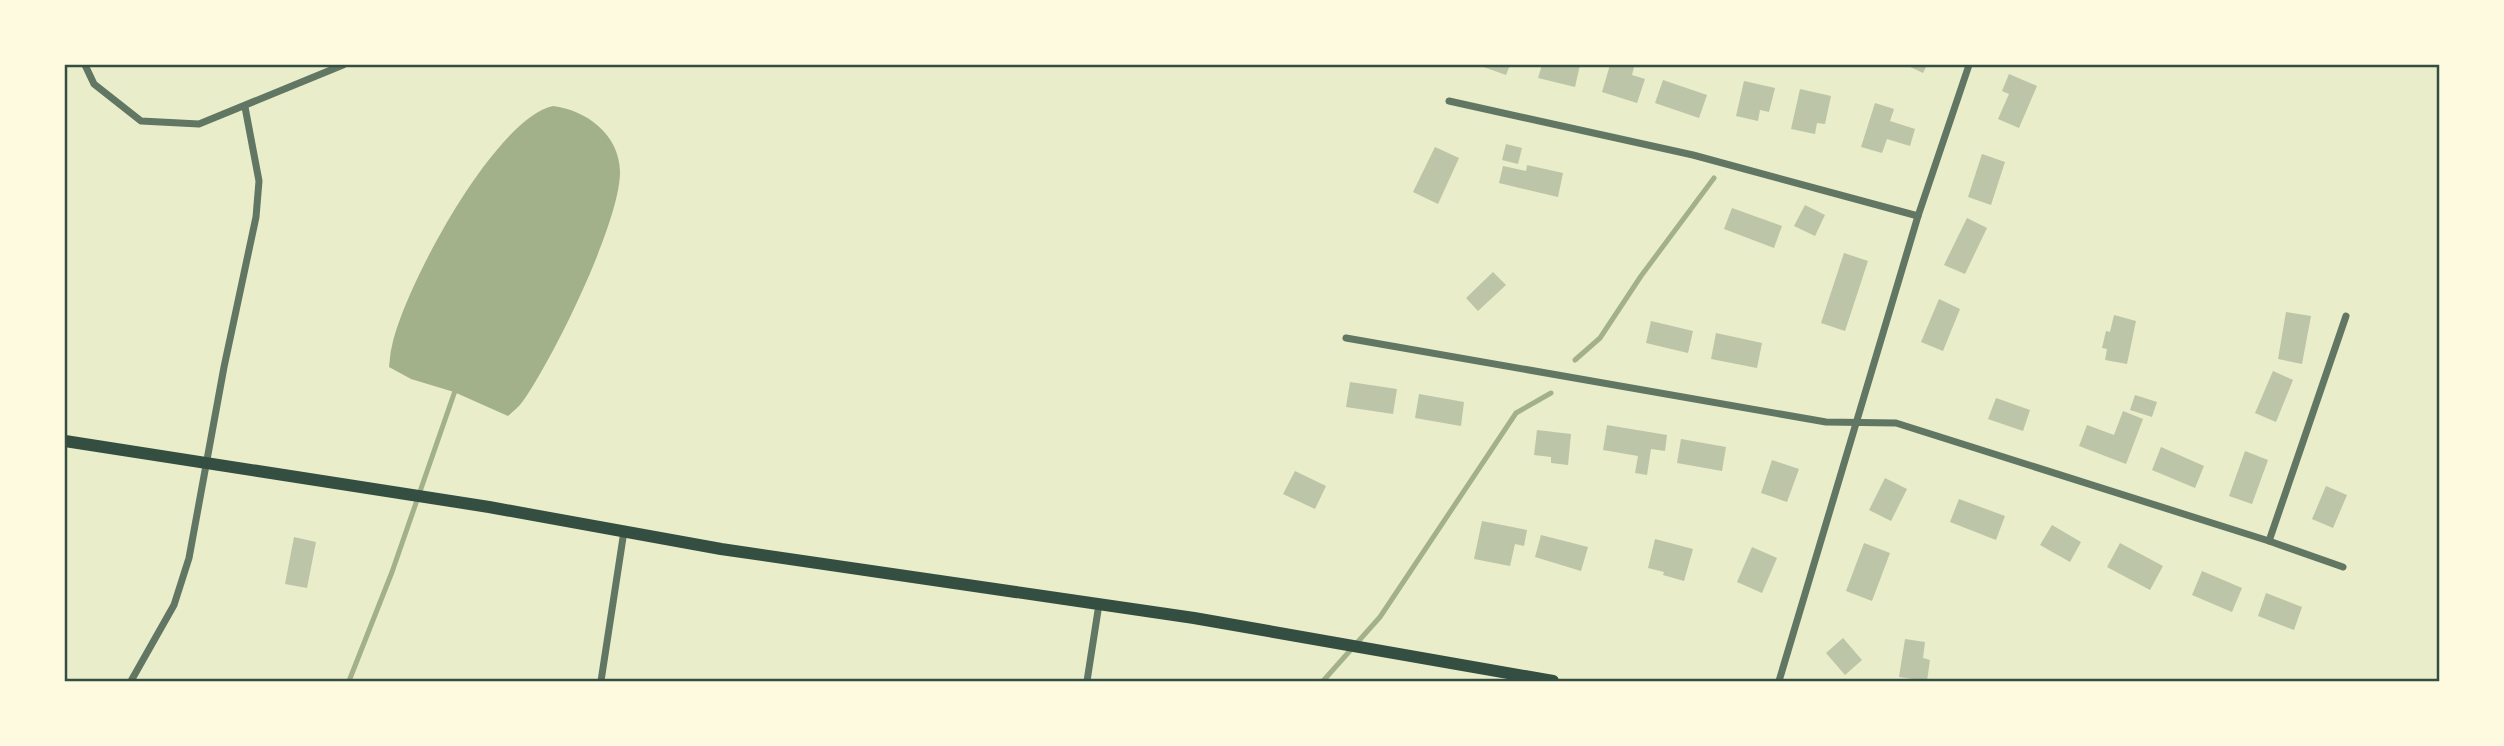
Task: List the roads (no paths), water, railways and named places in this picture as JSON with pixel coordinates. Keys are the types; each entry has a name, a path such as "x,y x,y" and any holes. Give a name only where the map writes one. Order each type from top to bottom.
{"main road":[{"path":"65,441 489,507 721,549 1099,604 1553,681"}],"street":[{"path":"85,65 94,84 141,121 199,124 343,65"},
{"path":"1779,681 1919,216 1969,65"},
{"path":"1450,101 1693,155 1919,216"},
{"path":"131,681 174,605 189,558 260,181 245,107"},
{"path":"2269,541 2346,316"},
{"path":"1346,338 1826,422 1896,423 2343,567"},
{"path":"601,681 624,531"},
{"path":"1087,681 1099,604"}],"waterway":[{"path":"1575,360 1600,338 1641,276 1714,178"},
{"path":"349,681 392,572 456,388"},
{"path":"1323,681 1380,617 1516,413 1551,393"}]}
